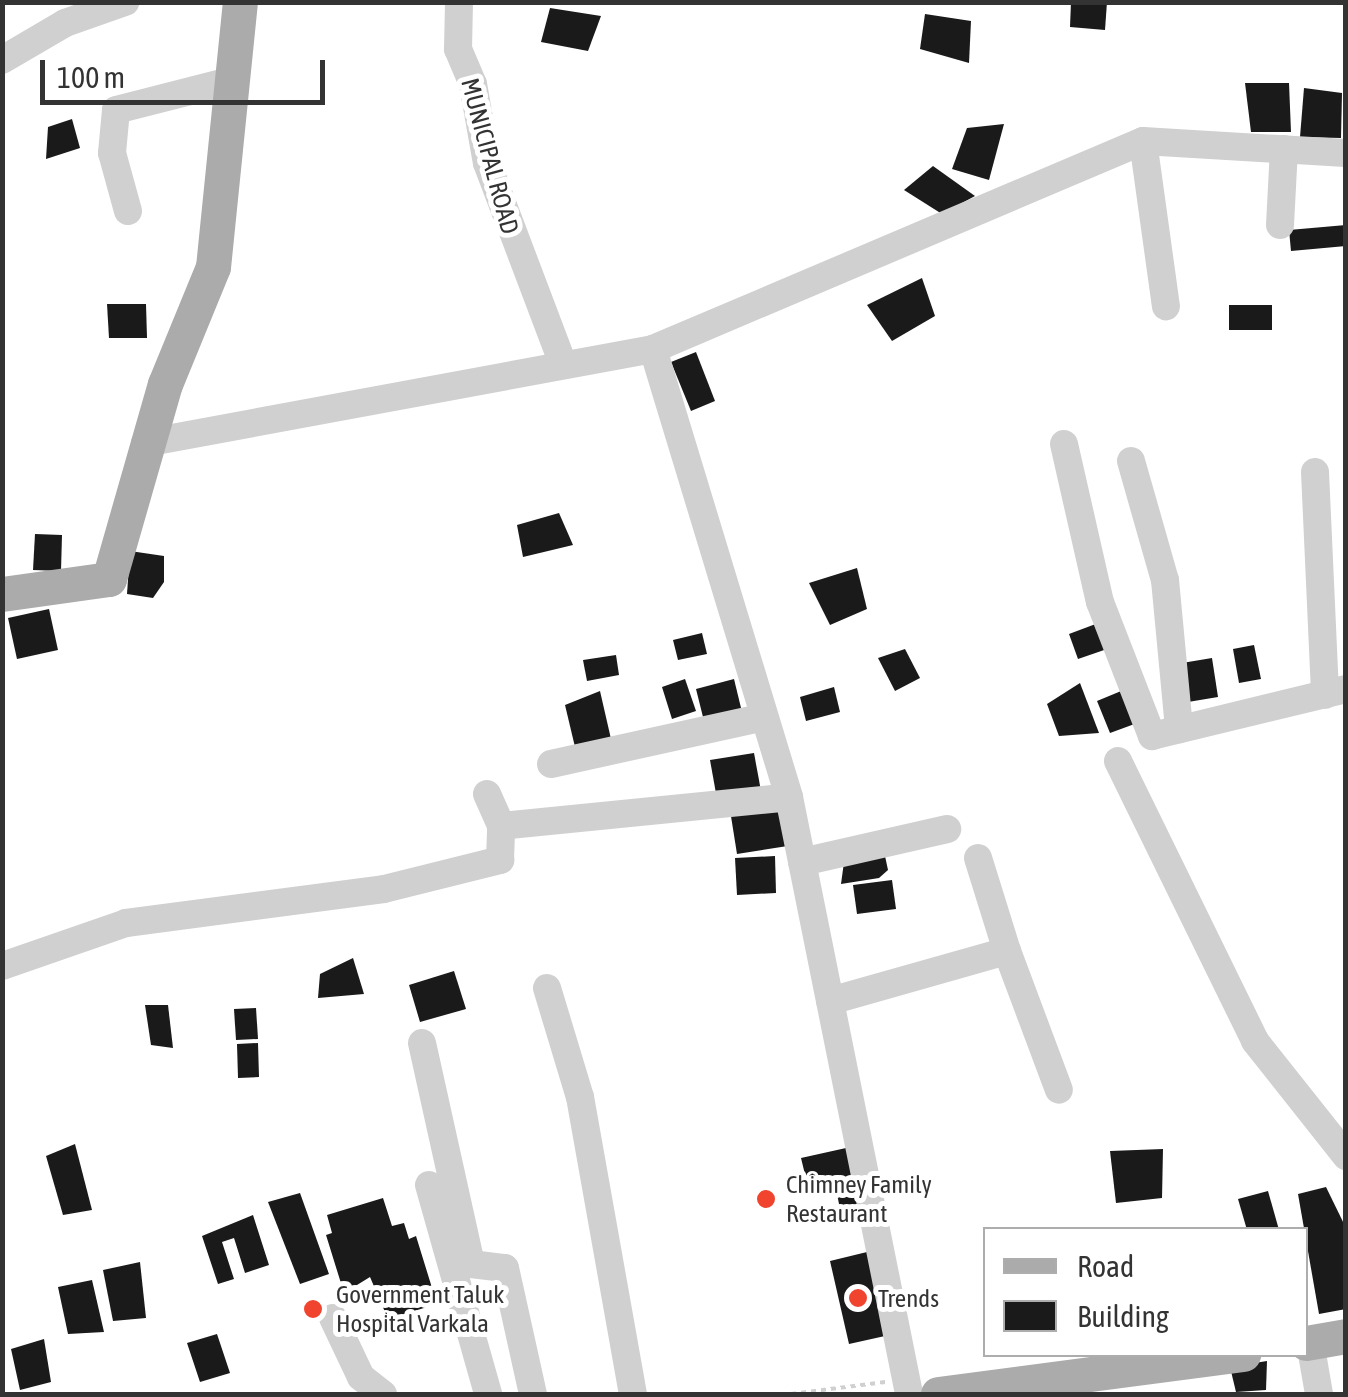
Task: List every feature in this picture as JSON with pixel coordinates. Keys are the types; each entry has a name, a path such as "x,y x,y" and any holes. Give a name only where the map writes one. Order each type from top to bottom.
{"main road":[{"path":"2,594 109,579 145,443 212,266 240,2"},
{"path":"1308,1343 1346,1336"},
{"path":"938,1394 1219,1357"}],"street":[{"path":"2,60 65,23 125,2"},
{"name":"MUNICIPAL ROAD","path":"459,2 458,49 473,84 487,163 562,361"},
{"path":"128,210 112,153 116,110 234,80"},
{"path":"145,443 562,361 653,349 1143,140 1346,153"},
{"path":"1143,140 1166,306"},
{"path":"1280,225 1284,150"},
{"path":"653,349 789,797 909,1394"},
{"path":"1064,444 1081,537 1152,736 1335,692 1315,472"},
{"path":"1132,461 1165,580 1179,729"},
{"path":"551,764 764,718"},
{"path":"1118,761 1254,1041 1346,1156"},
{"path":"2,966 126,924 384,889 500,860 501,826 486,794"},
{"path":"501,826 789,797"},
{"path":"802,862 947,829"},
{"path":"978,858 1007,951 1059,1090"},
{"path":"830,1001 1007,951"},
{"path":"547,988 580,1098 634,1394"},
{"path":"422,1043 472,1264 505,1268 534,1394"},
{"path":"430,1186 488,1394"},
{"path":"333,1318 361,1377 383,1394"},
{"path":"1308,1343 1318,1394"}],"building":[{"path":"1071,2 1107,2 1105,30 1070,27"},
{"path":"550,8 601,16 588,51 541,42"},
{"path":"925,14 971,21 969,63 920,49"},
{"path":"1245,83 1289,83 1291,132 1251,132"},
{"path":"1304,88 1342,93 1341,138 1300,137"},
{"path":"72,119 80,148 46,159 48,127"},
{"path":"1004,124 989,180 952,169 967,128"},
{"path":"933,166 975,196 942,214 904,190"},
{"path":"1346,225 1346,246 1291,251 1289,230"},
{"path":"922,278 935,316 892,341 867,305"},
{"path":"107,304 146,304 147,338 109,338"},
{"path":"1229,305 1272,305 1272,330 1229,330"},
{"path":"696,352 715,401 691,411 671,362"},
{"path":"559,513 573,545 523,557 517,525"},
{"path":"35,534 62,535 61,571 33,570"},
{"path":"130,551 164,556 164,582 153,598 127,594"},
{"path":"857,568 867,609 830,625 809,583"},
{"path":"49,609 58,650 17,659 8,618"},
{"path":"1101,622 1110,648 1078,659 1069,634"},
{"path":"702,633 707,654 678,660 673,640"},
{"path":"1254,645 1261,679 1239,683 1233,649"},
{"path":"905,649 920,678 895,691 878,658"},
{"path":"616,655 619,675 587,681 583,660"},
{"path":"1212,658 1218,697 1188,702 1182,663"},
{"path":"685,679 696,711 672,719 662,687"},
{"path":"734,679 742,712 704,721 696,689"},
{"path":"1080,683 1099,733 1059,736 1047,704"},
{"path":"834,687 840,712 806,721 800,697"},
{"path":"1126,689 1140,722 1110,733 1097,701"},
{"path":"600,691 611,739 575,747 565,705"},
{"path":"754,753 761,791 717,799 710,760"},
{"path":"786,802 794,845 737,854 730,810"},
{"path":"775,856 776,893 737,895 735,858"},
{"path":"885,856 888,870 879,878 841,884 844,862"},
{"path":"892,880 896,909 857,914 853,885"},
{"path":"353,958 364,994 318,998 320,974"},
{"path":"454,971 466,1009 420,1022 409,985"},
{"path":"145,1005 168,1005 173,1048 151,1045"},
{"path":"256,1008 258,1039 236,1040 234,1009"},
{"path":"258,1043 259,1077 238,1078 237,1044"},
{"path":"75,1144 92,1210 63,1215 46,1156"},
{"path":"846,1148 859,1205 840,1209 837,1194 808,1187 801,1158"},
{"path":"1163,1149 1162,1198 1116,1203 1110,1151"},
{"path":"1326,1187 1346,1228 1346,1309 1319,1314 1308,1251 1308,1227 1304,1227 1298,1194"},
{"path":"1268,1191 1278,1227 1246,1227 1238,1199"},
{"path":"300,1193 329,1274 300,1284 268,1202"},
{"path":"383,1198 392,1226 404,1223 409,1239 416,1236 437,1304 388,1319 370,1277 344,1293 326,1235 332,1233 327,1215"},
{"path":"253,1215 269,1265 245,1273 234,1238 222,1242 234,1279 218,1284 202,1236"},
{"name":"Trends","path":"867,1252 885,1336 849,1344 830,1261"},
{"path":"140,1262 146,1318 113,1321 103,1270"},
{"path":"92,1280 104,1332 68,1334 58,1287"},
{"path":"217,1334 230,1373 200,1382 187,1343"},
{"path":"44,1339 51,1382 20,1390 11,1349"},
{"path":"1267,1361 1266,1390 1236,1392 1230,1367"}],"place":[{"name":"Chimney Family Restaurant","path":"766,1199"},
{"name":"Trends","path":"858,1298"},
{"name":"Government Taluk Hospital Varkala","path":"313,1309"}]}
